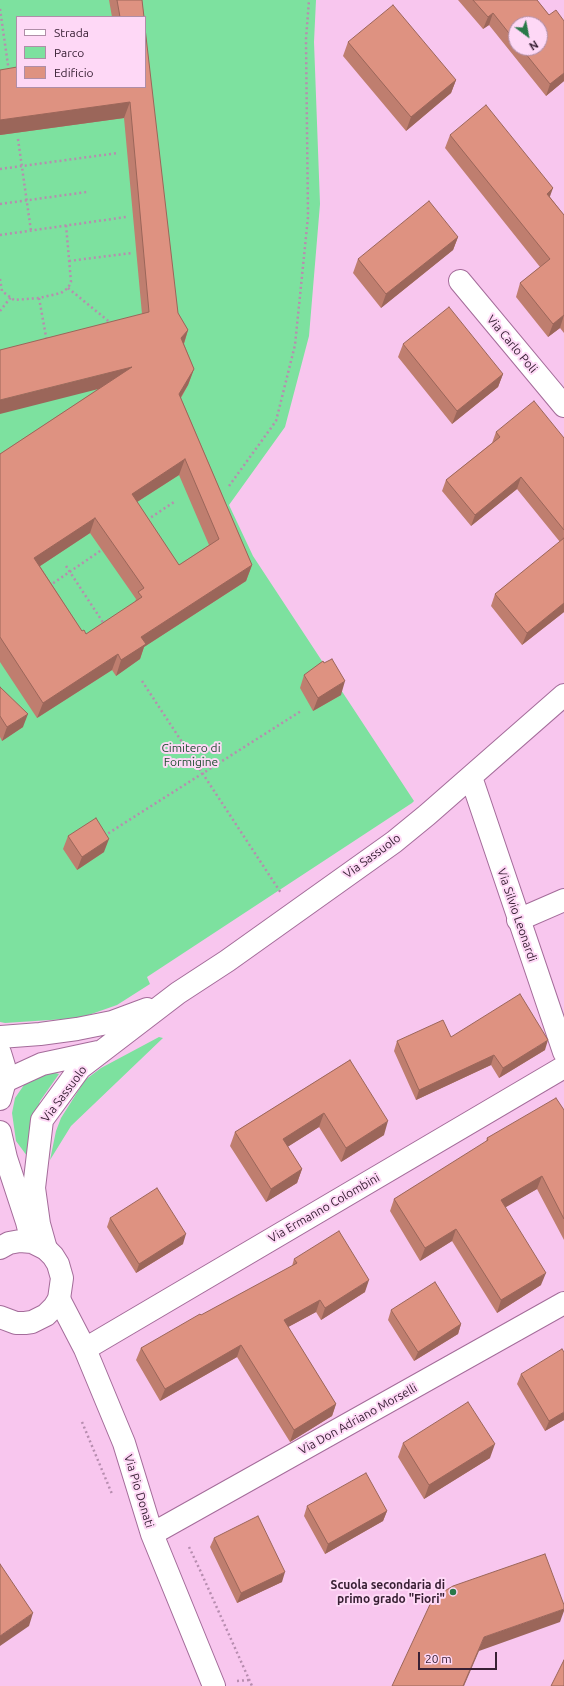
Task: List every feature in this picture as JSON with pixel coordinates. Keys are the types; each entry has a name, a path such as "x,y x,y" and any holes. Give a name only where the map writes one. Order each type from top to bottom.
{"street":[{"name":"Via Carlo Poli","path":"460,281 564,406"},
{"name":"Via Sassuolo","path":"39,1246 39,1224 34,1188 42,1120 80,1068 168,1001 394,842 564,695"},
{"name":"Via Silvio Leonardi","path":"471,777 518,920 564,1052"},
{"path":"518,920 564,900"},
{"name":"Via Sassuolo","path":"0,1037 40,1034 112,1022 168,1001"},
{"path":"2,1090 42,1064 103,1051"},
{"path":"0,1053 4,1066 2,1090"},
{"name":"Via Ermanno Colombini","path":"85,1349 564,1067"},
{"path":"0,1132 6,1158 27,1222 39,1246"},
{"path":"0,1248 9,1243 20,1241 39,1246 53,1256 58,1264 62,1278 59,1299 54,1307 40,1319 24,1323 3,1321"},
{"name":"Via Pio Donati","path":"59,1299 85,1349 124,1443 152,1534 214,1686"},
{"name":"Via Don Adriano Morselli","path":"152,1534 564,1303"}],"path":[{"path":"229,486 276,421 294,344 308,217 306,39 309,0"},
{"path":"0,10 9,76"},
{"path":"18,139 31,230"},
{"path":"0,169 118,153"},
{"path":"0,204 87,192"},
{"path":"0,235 126,217"},
{"path":"0,279 2,291 14,300 39,298 61,293 68,288 71,282 66,225"},
{"path":"69,262 132,253"},
{"path":"68,288 113,325"},
{"path":"0,311 11,297"},
{"path":"39,298 47,342"},
{"path":"141,524 174,502"},
{"path":"44,588 108,546"},
{"path":"66,566 106,627"},
{"path":"142,681 282,894"},
{"path":"104,836 301,711"},
{"path":"189,1547 252,1686"},
{"path":"235,1681 249,1680"}],"green space":[{"name":"Cimitero di Formigine","path":"0,0 316,0 314,42 320,204 309,336 285,427 229,505 253,556 414,801 147,977 150,984 117,1005 80,1018 5,1023 0,1022"},
{"path":"159,1037 163,1038 71,1126 50,1160 56,1131 61,1118 85,1080 101,1068"},
{"path":"49,1071 59,1074 40,1101 27,1156 16,1141 12,1113 15,1098 24,1085"}],"building":[{"path":"117,0 142,0 144,16 120,16"},
{"path":"473,0 537,0 549,15 556,10 564,21 564,73 550,84 527,56 548,56 548,16 508,16 508,32 493,13 488,17"},
{"path":"393,5 456,80 411,117 348,42"},
{"path":"146,37 178,313 188,330 181,338 194,369 179,394 252,565 141,637 146,644 121,660 118,654 43,703 0,637 0,454 132,367 0,400 0,350 149,312 130,102 0,120 0,70 16,67 16,88 146,88","holes":["185,459 219,539 179,565 132,494","95,518 144,588 138,592 142,597 86,634 84,630 82,631 34,558"]},
{"path":"486,105 553,188 547,194 564,215 564,315 553,324 520,283 550,259 450,135"},
{"path":"429,201 458,237 386,294 358,259"},
{"path":"449,307 503,374 457,411 403,344"},
{"path":"534,401 564,438 564,530 521,477 475,515 446,480 500,437 496,432"},
{"path":"564,538 564,603 527,633 495,594"},
{"path":"332,659 345,681 318,698 304,675 323,661 324,663"},
{"path":"0,687 28,714 7,727 0,716"},
{"path":"96,818 109,839 82,857 68,836"},
{"path":"520,994 548,1040 503,1068 494,1055 419,1090 397,1041 443,1020 451,1037"},
{"path":"350,1060 388,1121 346,1148 324,1113 283,1139 302,1169 271,1189 235,1132"},
{"path":"556,1098 564,1110 564,1219 542,1176 501,1200 546,1273 501,1300 456,1229 425,1248 394,1199 488,1140 487,1138"},
{"path":"157,1188 186,1234 139,1264 110,1218"},
{"path":"339,1231 369,1280 325,1308 320,1300 284,1320 336,1404 294,1430 241,1345 165,1389 141,1348 200,1314 201,1315 297,1263 294,1259"},
{"path":"435,1282 461,1324 418,1352 391,1310"},
{"path":"562,1349 564,1352 564,1412 549,1421 521,1374"},
{"path":"468,1402 495,1444 429,1485 403,1443"},
{"path":"366,1473 387,1511 328,1544 307,1506"},
{"path":"258,1516 285,1572 241,1593 214,1538"},
{"path":"545,1554 564,1605 564,1609 484,1637 463,1686 392,1686 433,1598 453,1586"},
{"path":"0,1564 33,1613 0,1636"},
{"path":"564,1660 564,1686 551,1686"}],"place":[{"name":"Scuola secondaria di primo grado \"Fiori\"","path":"453,1592"}]}
